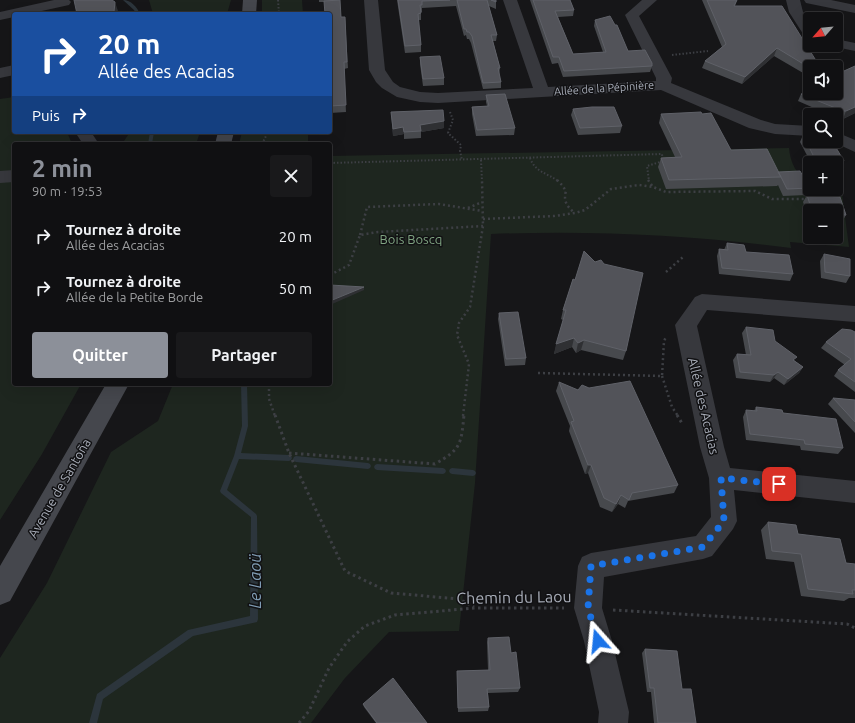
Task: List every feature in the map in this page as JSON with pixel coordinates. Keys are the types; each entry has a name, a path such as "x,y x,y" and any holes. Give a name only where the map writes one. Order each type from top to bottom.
{"main road":[{"path":"249,12 250,0"},
{"name":"Avenue de Santoña","path":"0,592 117,386"}],"street":[{"name":"Allée de la Pépinière","path":"371,0 377,70 381,79 387,86 403,94 424,98 438,98 663,85 755,124 775,129 803,131"},
{"path":"510,0 542,92"},
{"path":"650,0 632,15 664,78 663,85"},
{"path":"793,0 796,12 803,23"},
{"path":"812,0 855,10"},
{"path":"24,12 65,5"},
{"path":"0,16 12,14"},
{"path":"843,44 855,47"},
{"path":"0,73 12,70"},
{"path":"843,141 855,147"},
{"path":"0,177 12,176"},
{"path":"686,325 702,302 855,314"},
{"name":"Allée des Acacias","path":"588,608 591,566 703,547 724,521 721,478 712,447 686,325"},
{"path":"721,478 855,492"},
{"path":"588,608 598,641 614,712 613,723"}],"path":[{"path":"278,0 279,12"},
{"path":"653,56 708,52"},
{"path":"438,98 449,108 453,120 448,133 461,144 460,151 462,160"},
{"path":"332,163 662,154 663,161 647,166 648,180 653,187"},
{"path":"530,158 531,162 541,173 561,183 566,191 564,199 565,204 575,213"},
{"path":"289,453 435,464 452,454 461,440 469,364 457,335 459,323 470,307 483,226 480,160"},
{"path":"792,174 803,174"},
{"path":"483,219 554,216 575,213 585,210 610,189 639,185 653,187 666,192 755,191"},
{"path":"752,185 755,191 760,195 775,198 804,199"},
{"path":"468,208 482,202"},
{"path":"332,274 349,265 360,235 367,207 439,204 482,211"},
{"path":"360,235 378,232 483,226"},
{"path":"666,272 683,257"},
{"path":"538,373 662,376 664,341 673,323 686,325"},
{"path":"269,386 269,399 289,453 346,572 391,593 459,599 474,608"},
{"name":"Chemin du Laou","path":"299,723 309,711 329,668 347,642 365,626 395,615 474,608 588,608 848,624 855,628"}],"green space":[{"path":"149,0 231,0 228,12 152,12"},
{"path":"262,0 302,0 303,12 262,12"},
{"path":"12,97 12,134 68,134 71,142 12,142 12,386 80,386 42,454 0,520 0,99"},
{"path":"129,134 199,134 197,142 123,142"},
{"path":"242,134 308,134 308,142 240,142"},
{"name":"Bois Boscq","path":"789,148 792,163 797,172 803,178 803,196 842,196 849,247 814,244 843,244 843,204 803,204 803,243 790,242 791,248 717,240 604,233 491,234 475,483 459,631 389,632 345,678 311,723 0,723 0,658 47,583 111,452 158,421 172,386 332,386 332,156"}],"building":[{"path":"74,0 112,0 115,2 114,12 77,12"},
{"path":"340,0 341,17 345,17 347,62 344,62 346,105 332,106 332,12 325,12 324,1"},
{"path":"398,0 450,0 422,1 422,5 420,5 421,13 418,14 421,45 405,46"},
{"path":"457,0 487,0 497,35 491,35 500,68 498,68 501,82 483,83 472,36 466,29 464,29"},
{"path":"533,0 570,0 574,10 555,11 573,54 606,52 595,20 610,16 615,25 617,25 628,51 645,50 652,63 652,66 564,71 559,57 553,57"},
{"path":"707,0 737,0 734,6 782,6 803,40 803,52 811,52 816,60 803,60 803,64 777,48 745,77 705,61 726,44"},
{"path":"440,56 444,78 423,79 420,57"},
{"path":"855,66 855,107 843,111 843,108 836,108 816,100 843,100 844,71"},
{"path":"505,94 515,128 477,130 472,107 489,106 486,95"},
{"path":"614,107 622,126 580,128 573,109"},
{"path":"443,110 444,121 420,125 421,131 404,132 403,127 393,129 391,112"},
{"path":"701,112 702,114 711,113 731,150 767,149 781,177 669,180 661,158 682,157 661,114"},
{"path":"810,148 836,148 841,156 814,156"},
{"path":"800,171 803,176 803,188 787,189 778,172"},
{"path":"807,196 840,197 842,204 810,204"},
{"path":"843,206 846,215 843,215"},
{"path":"727,243 744,245 746,252 789,255 793,274 722,268 719,249 728,250"},
{"path":"584,251 595,262 601,260 604,264 643,273 626,351 584,340 578,343 574,338 556,344 566,310 563,310 573,279 575,280"},
{"path":"824,254 850,259 850,276 825,272"},
{"path":"332,285 364,287 332,300"},
{"path":"518,312 526,358 506,359 499,313"},
{"path":"746,327 773,330 775,341 797,357 793,360 803,367 788,379 778,372 774,375 740,372 737,354 751,355"},
{"path":"842,329 855,332 855,382 838,370 851,359 826,342"},
{"path":"630,381 678,485 632,493 629,500 621,495 616,504 604,498 591,465 588,465 571,422 574,421 559,382 578,390 582,385 589,388"},
{"path":"833,398 855,400 855,422"},
{"path":"756,407 782,410 783,413 836,419 843,448 805,444 804,440 750,434 746,410 757,411"},
{"path":"768,522 796,525 798,534 840,539 846,563 855,564 855,590 852,590 853,594 808,589 801,554 772,551"},
{"path":"509,637 511,653 516,652 520,688 487,689 489,707 458,708 457,671 490,670 488,638"},
{"path":"645,649 677,651 682,689 691,689 696,723 658,723 654,688 650,688"},
{"path":"393,678 427,723 377,723 363,704"}],"waterway":[{"name":"Le Laoü","path":"125,0 136,9 137,12"},
{"name":"Le Laoü","path":"150,142 152,134"},
{"name":"Le Laoü","path":"237,456 245,426 244,386"},
{"name":"Le Laoü","path":"93,723 100,697 191,633 254,619 254,516 223,491 237,456"},
{"path":"237,456 289,458"},
{"path":"296,459 368,466"},
{"path":"377,467 443,471"},
{"path":"452,471 473,473"}],"route":[{"path":"598,641 588,608 591,566 703,547 724,521 721,478 779,484"}]}
